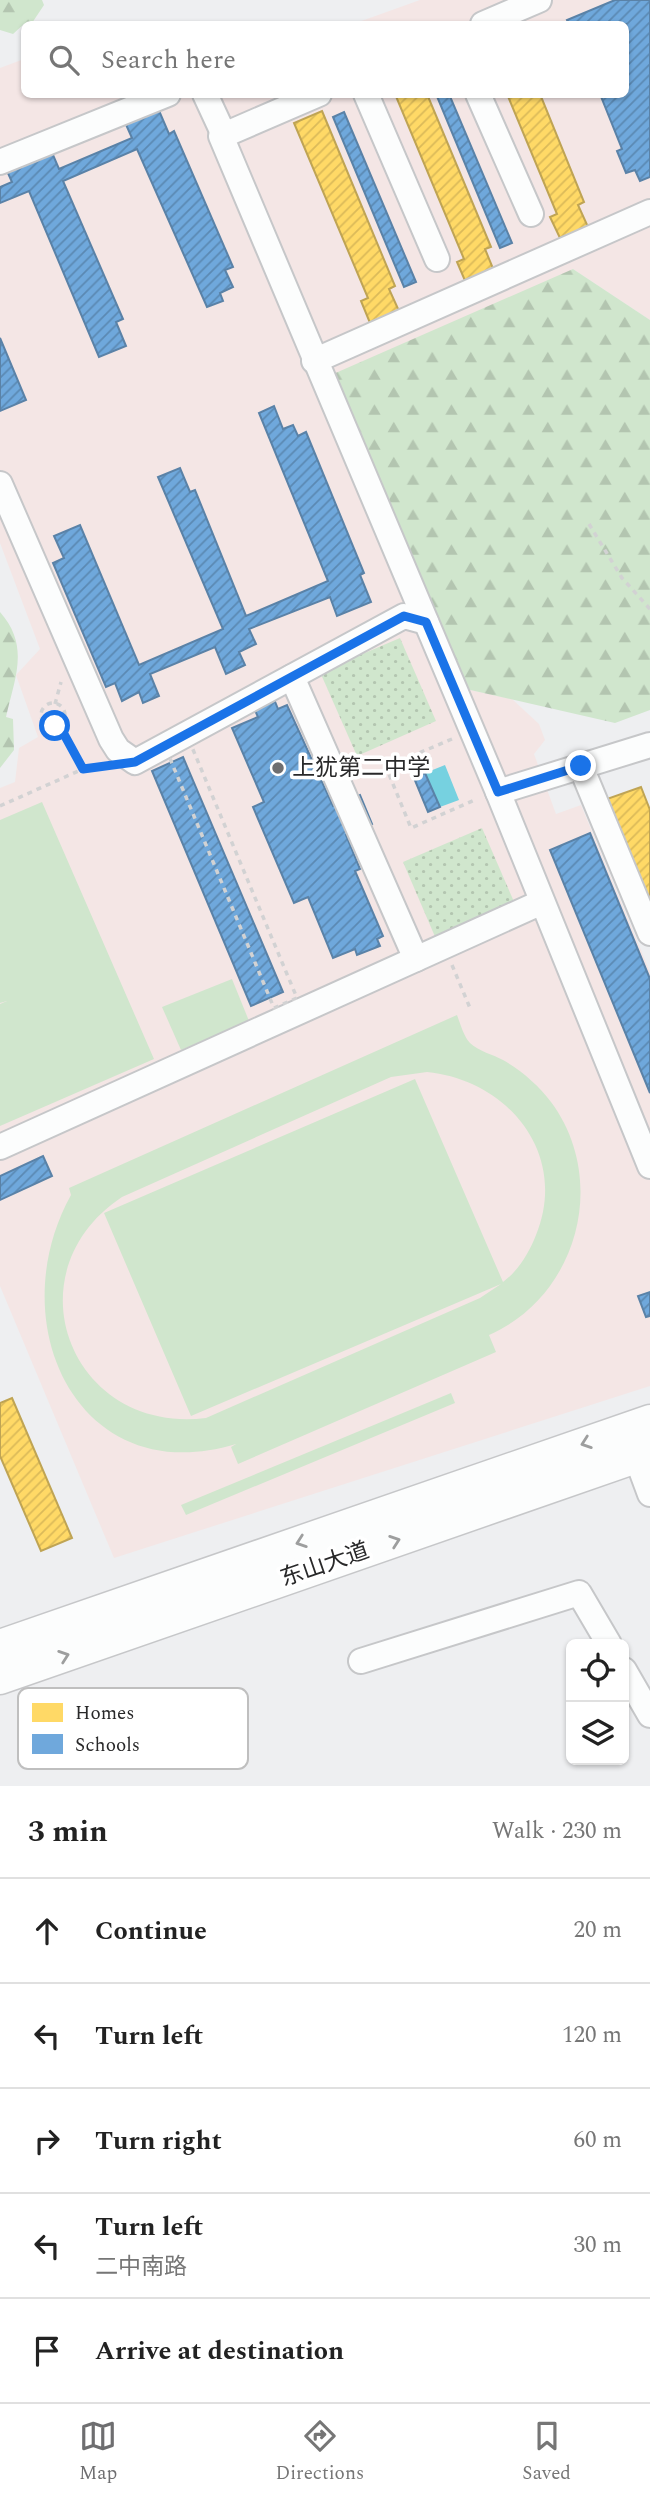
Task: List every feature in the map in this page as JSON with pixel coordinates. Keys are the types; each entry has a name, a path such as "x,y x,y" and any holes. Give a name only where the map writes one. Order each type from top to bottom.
{"main road":[{"name":"东山大道","path":"0,1646 641,1440"},
{"name":"东山大道","path":"0,1678 641,1440"}],"street":[{"path":"490,21 540,0"},
{"path":"0,162 159,98"},
{"path":"207,98 224,135"},
{"path":"310,98 221,136 426,622 488,795 542,902 650,1166"},
{"path":"368,98 437,259"},
{"path":"480,98 531,214"},
{"path":"314,361 650,212"},
{"path":"0,484 111,739 118,750 135,762 404,616 426,622"},
{"path":"292,677 416,959"},
{"path":"488,795 650,746"},
{"path":"581,766 650,933"},
{"path":"0,1147 542,902"},
{"path":"641,1440 650,1494"},
{"path":"361,1661 579,1593 606,1639"},
{"path":"629,1679 650,1715"}],"path":[{"path":"589,524 622,578 650,609"},
{"path":"55,704 60,692 58,673"},
{"path":"55,704 64,712 64,720 59,725 48,725 41,716 46,706 55,704"},
{"path":"59,725 83,769"},
{"path":"454,738 386,767 411,828 488,795"},
{"path":"189,740 297,998 274,1007 166,749 189,740"},
{"path":"0,806 83,769 135,762"},
{"path":"450,962 470,1008"}],"shaded area":[{"name":"上犹第二中学","path":"420,0 650,0 650,320 573,269 466,689 512,699 539,724 545,740 534,754 556,814 581,805 650,972 650,1386 114,1558 0,1286 0,788 15,782 19,748 38,737 16,675 40,649 0,543 0,68 21,60 21,98 629,98 629,21 361,21"}],"green space":[{"path":"0,0 42,0 44,5 33,21 21,21 21,27 13,34 0,30"},
{"path":"573,269 650,320 650,710 615,723 466,689 331,375"},
{"path":"0,612 15,637 18,662 6,717 13,719 14,750 0,768"},
{"path":"400,638 436,721 357,756 320,672"},
{"path":"42,802 154,1059 0,1126 0,1004 7,1001 0,1003 0,820"},
{"path":"482,828 518,911 439,946 403,862"},
{"path":"232,979 249,1021 181,1050 162,1007"},
{"path":"457,1015 470,1043 517,1069 551,1102 569,1133 578,1166 580,1200 575,1233 563,1265 544,1293 520,1317 489,1335 496,1352 238,1464 231,1447 236,1444 181,1452 134,1443 96,1420 68,1386 50,1343 45,1295 51,1244 71,1195 69,1188","holes":["427,1072 456,1078 483,1089 506,1106 524,1126 537,1150 544,1176 544,1205 530,1248 514,1273 503,1282 415,1079 105,1212 122,1197 391,1077","104,1213 191,1416 501,1284 480,1298 206,1418 159,1417 120,1401 90,1376 71,1342 63,1305 68,1266 87,1229"]},
{"path":"451,1393 455,1403 186,1515 181,1505"}],"water":[{"path":"445,765 459,800 440,807 425,773"}],"building: Homes":[{"path":"397,98 429,98 491,247 485,249 494,271 466,283 457,262 464,259"},
{"path":"509,98 542,98 584,202 578,205 588,227 560,238 550,217 557,214"},
{"path":"322,111 395,286 389,289 399,311 370,323 361,301 368,298 294,123"},
{"path":"641,787 650,810 650,919 604,800"},
{"path":"12,1398 72,1538 41,1551 0,1456 0,1403"}],"building: Schools":[{"path":"615,0 650,0 650,177 640,181 635,170 626,173 617,151 622,149 602,98 629,98 629,21 567,20"},
{"path":"438,98 451,98 512,243 500,248"},
{"path":"157,106 169,134 174,131 233,267 225,270 233,287 220,293 223,301 207,307 137,149 63,181 123,319 116,322 126,346 99,357 29,191 0,203 0,187 12,182 2,160 50,148 59,169 132,138 124,120"},
{"path":"344,112 416,282 404,287 333,117"},
{"path":"0,338 26,400 0,411"},
{"path":"274,406 283,429 293,425 298,436 306,432 364,573 360,575 371,602 337,616 330,597 249,629 256,644 239,652 245,665 226,674 215,647 150,674 159,696 143,703 139,692 122,701 115,683 106,687 53,563 64,558 54,536 80,525 139,665 223,629 158,477 180,468 190,492 195,490 246,616 328,581 259,413"},
{"path":"274,699 278,709 287,705 333,806 360,795 372,824 346,835 360,869 355,871 383,936 377,939 380,946 357,955 355,949 333,958 308,897 294,903 253,807 264,802 232,728 258,717 254,708"},
{"path":"183,757 283,992 251,1006 152,771"},
{"path":"425,773 440,807 428,812 414,778"},
{"path":"590,833 650,979 650,1093 550,850"},
{"path":"43,1156 52,1176 0,1200 0,1176"},
{"path":"650,1292 650,1316 646,1317 638,1296"}],"place":[{"name":"上犹第二中学","path":"278,768"}],"route":[{"path":"55,726 59,725 83,769 135,762 404,616 426,622 498,792 581,766"}]}
